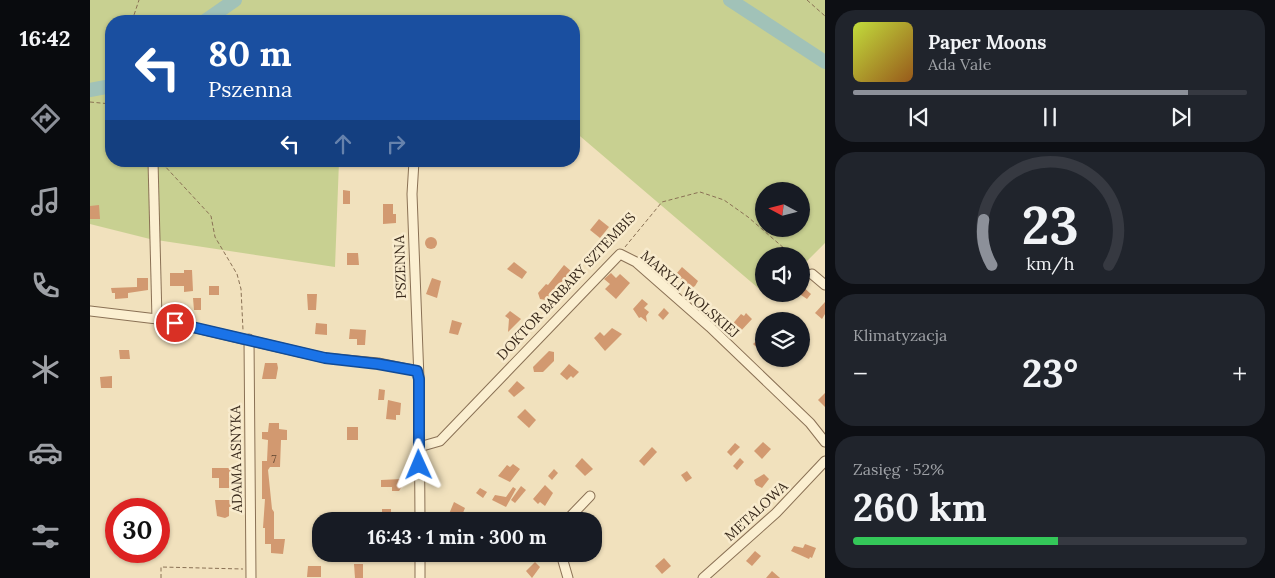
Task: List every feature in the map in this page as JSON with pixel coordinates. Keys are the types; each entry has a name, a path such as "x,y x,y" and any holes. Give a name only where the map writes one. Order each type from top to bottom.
{"street":[{"path":"152,167 157,318"},
{"name":"PSZENNA","path":"414,167 412,194 417,371 419,379 420,512"},
{"name":"MARYLI WOLSKIEJ","path":"620,254 636,262 710,327 810,423 825,442"},
{"name":"DOKTOR BARBARY SZTEMBIS","path":"419,447 440,440 620,254"},
{"path":"812,274 825,285"},
{"path":"90,311 157,318 325,358 417,371"},
{"name":"ADAMA ASNYKA","path":"249,339 251,574"},
{"name":"METALOWA","path":"703,578 776,513 825,461"},
{"path":"575,512 590,496"},
{"path":"420,562 420,578"},
{"path":"563,562 568,578"}],"path":[{"path":"134,15 139,0"},
{"path":"807,0 825,16"},
{"path":"90,102 105,103"},
{"path":"166,167 211,216 215,237 237,274 242,289 243,329 249,339"},
{"name":"DOKTOR BARBARY SZTEMBIS","path":"620,254 662,202 700,192 724,200 748,217 783,247"},
{"path":"161,578 161,567 251,574"}],"green space":[{"path":"90,0 825,0 825,243 810,258 810,247 755,247 755,285 580,136 580,15 105,15 105,167 339,167 335,267 150,239 90,224"}],"building":[{"path":"343,190 350,191 350,204 343,204"},
{"path":"383,204 393,204 393,214 396,214 396,223 383,224"},
{"path":"99,205 100,219 90,219 90,206"},
{"path":"599,219 609,227 600,238 590,230"},
{"path":"431,237 437,243 431,249 425,243"},
{"path":"347,253 358,253 359,265 347,265"},
{"path":"514,262 527,272 522,279 507,269"},
{"path":"564,265 571,271 546,300 540,299 538,293 546,284 548,285"},
{"path":"682,267 698,281 690,289 677,273"},
{"path":"184,270 192,270 193,291 184,292 184,286 170,286 170,273 184,273"},
{"path":"611,273 616,278 620,274 630,283 616,299 605,289 610,284 604,279"},
{"path":"137,278 148,278 148,290 128,293 128,298 115,299 115,293 112,293 111,288 137,287"},
{"path":"432,278 441,281 437,298 426,294"},
{"path":"209,286 219,286 219,295 209,295"},
{"path":"307,294 317,294 316,310 308,310"},
{"path":"193,298 201,298 201,310 194,310"},
{"path":"642,299 648,304 644,308 649,312 646,316 647,322 641,317 639,318 633,309"},
{"path":"825,302 825,314 822,319 815,313"},
{"path":"664,308 669,313 663,320 658,315"},
{"path":"510,311 521,319 508,332 509,319 505,316"},
{"path":"746,313 752,319 738,334 730,327 741,314 744,316"},
{"path":"452,320 462,323 458,335 449,333"},
{"path":"316,323 327,324 327,335 315,334"},
{"path":"612,328 622,334 605,351 594,338 600,332 604,336"},
{"path":"350,329 366,330 365,345 357,345 357,339 349,339"},
{"path":"119,350 129,350 130,359 120,359"},
{"path":"549,351 554,352 554,361 543,372 534,372 533,367"},
{"path":"265,363 277,363 276,379 262,379"},
{"path":"569,364 579,372 573,378 571,376 567,380 560,374"},
{"path":"112,376 112,388 101,388 100,377"},
{"path":"517,381 525,388 514,397 508,391"},
{"path":"379,389 385,390 384,400 378,400"},
{"path":"825,393 825,407 818,400"},
{"path":"388,400 401,403 400,415 396,415 396,420 386,419"},
{"path":"525,409 536,420 529,428 517,417"},
{"path":"269,423 279,423 279,429 287,430 287,440 281,440 280,467 270,467 268,470 272,509 274,512 274,539 285,539 283,554 271,553 271,544 265,544 265,528 263,528 265,499 262,499 262,461 267,461 268,440 262,439 262,432 268,432"},
{"path":"347,427 358,427 358,440 347,440"},
{"path":"763,442 771,449 762,459 754,451"},
{"path":"735,443 740,447 731,456 727,452"},
{"path":"652,447 657,452 644,466 639,461"},
{"path":"582,458 593,469 585,476 575,466"},
{"path":"740,458 744,462 737,470 733,466"},
{"path":"513,464 520,469 510,482 498,476 507,465 510,467"},
{"path":"212,468 236,468 236,475 229,476 229,488 219,488 219,478 212,478"},
{"path":"554,469 558,473 552,480 548,476"},
{"path":"687,471 692,478 686,482 681,475"},
{"path":"764,474 769,479 762,488 756,485 754,480"},
{"path":"401,479 403,485 399,491 392,491 392,487 381,487 381,480"},
{"path":"545,485 553,493 545,506 540,502 538,504 533,499"},
{"path":"521,486 526,490 515,503 511,500"},
{"path":"513,487 516,489 506,507 492,500 495,495 506,497"},
{"path":"480,488 487,492 483,498 476,493"},
{"path":"215,500 233,500 233,507 229,507 229,516 225,518 217,516"},
{"path":"454,502 465,508 463,512 450,512"},
{"path":"382,509 391,509 391,512 382,512"},
{"path":"805,544 816,548 812,558 810,557 809,559 791,551 794,546 803,548"},
{"path":"755,551 761,556 752,566 746,561"},
{"path":"664,558 671,566 662,574 655,566"},
{"path":"535,562 540,567 532,578 526,571"},
{"path":"354,564 363,564 363,578 355,578"},
{"path":"308,566 321,566 321,577 307,577"},
{"path":"772,571 780,578 766,578"}],"waterway":[{"path":"214,15 235,0"},
{"path":"730,0 825,62"},
{"path":"90,90 105,87"}],"route":[{"path":"175,323 325,358 417,371 419,379 419,465"}]}
